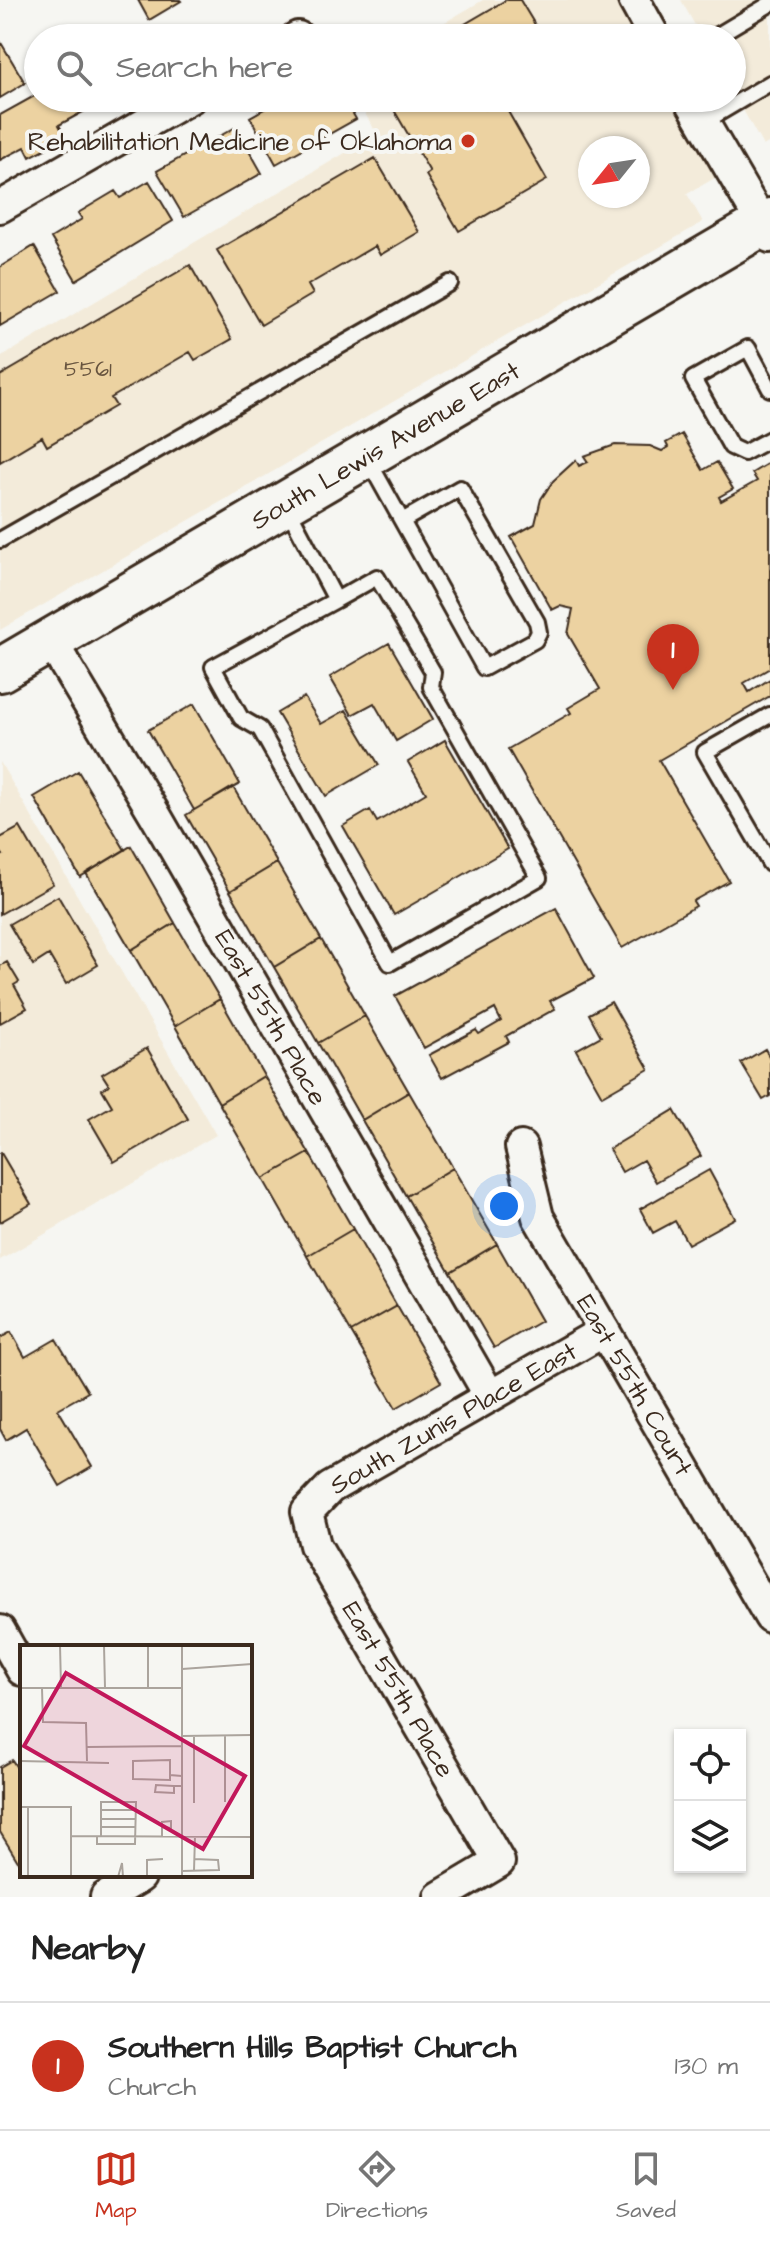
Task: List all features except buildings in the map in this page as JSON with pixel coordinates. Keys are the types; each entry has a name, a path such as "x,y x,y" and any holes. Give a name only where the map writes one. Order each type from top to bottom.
{"main road":[{"name":"South Lewis Avenue East","path":"0,670 767,227"}],"street":[{"path":"634,0 647,24"},
{"path":"0,207 166,112"},
{"path":"698,112 767,227"},
{"name":"East 55th Place","path":"51,641 154,813 490,1396"},
{"name":"East 55th Court","path":"521,1147 538,1217 770,1617"},
{"name":"South Zunis Place East","path":"307,1512 330,1488 604,1331"},
{"name":"East 55th Place","path":"307,1512 315,1545 499,1862 440,1897"},
{"path":"0,1631 20,1666"},
{"path":"106,1897 144,1883"}],"lane":[{"path":"736,24 770,4"},
{"path":"746,92 770,83"},
{"path":"0,540 450,283"},
{"path":"770,389 748,348 693,379 731,447 744,453 770,439"},
{"path":"366,456 402,521 484,668 535,640 539,632 537,622 460,488 402,521"},
{"path":"285,503 336,600"},
{"path":"377,577 433,672 431,687 539,878 390,963 260,729 241,718 213,667 336,600 377,577"},
{"path":"770,715 705,752 770,864"}],"shaded area":[{"path":"483,0 618,0 632,24 442,24"},
{"path":"681,0 770,0 770,142 763,146 744,112 746,24 694,24"},
{"path":"364,112 683,112 720,175 687,194 703,222 0,630 0,358 377,134"},
{"path":"0,762 216,1135 0,1260"}],"place":[{"name":"Rehabilitation Medicine of Oklahoma","path":"468,141"},
{"name":"Southern Hills Baptist Church","path":"673,690"}]}
